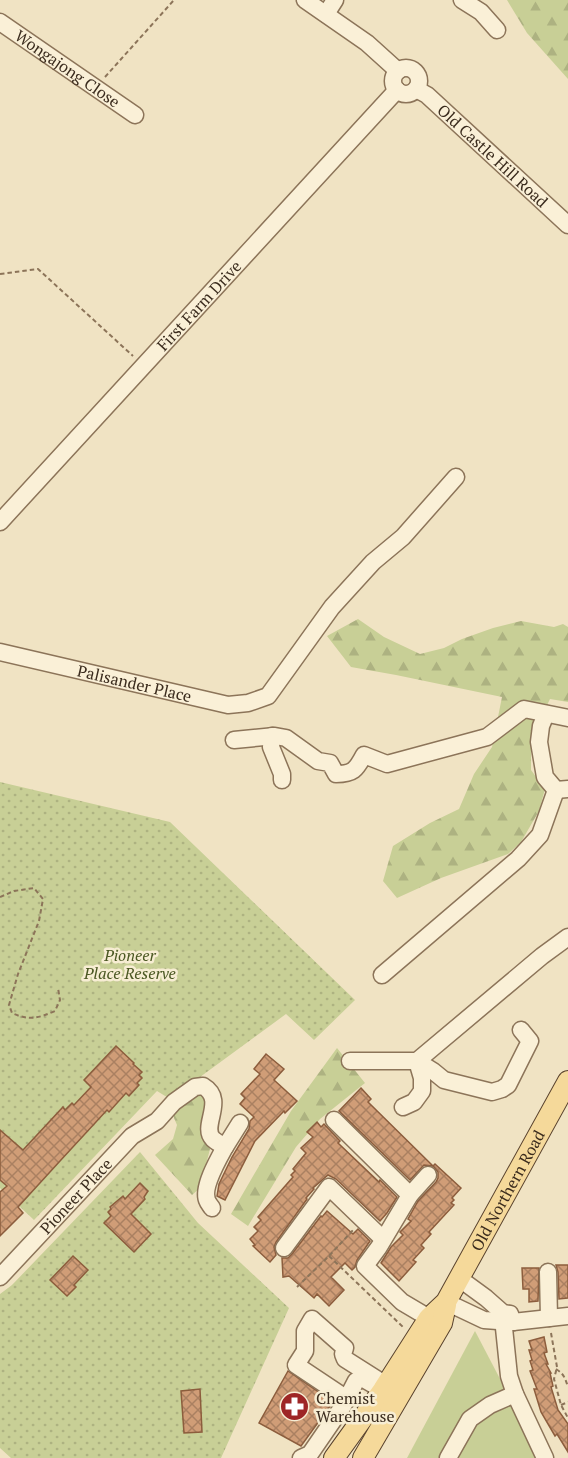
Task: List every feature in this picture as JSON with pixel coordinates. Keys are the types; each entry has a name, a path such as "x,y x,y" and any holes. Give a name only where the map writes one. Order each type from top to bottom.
{"main road":[{"name":"Old Northern Road","path":"334,1458 384,1388 429,1318 446,1302 568,1081"},
{"name":"Old Northern Road","path":"363,1458 442,1323 446,1302"},
{"path":"375,1458 389,1415"}],"street":[{"name":"Old Castle Hill Road","path":"305,0 330,7 398,71 406,68 414,70 419,77 416,89 427,95 568,225"},
{"path":"462,0 486,7 497,30"},
{"name":"Wongajong Close","path":"0,22 135,115"},
{"path":"398,71 394,82 398,90 409,93 416,89"},
{"name":"First Farm Drive","path":"0,522 398,90"},
{"name":"Palisander Place","path":"0,652 228,705 248,703 268,696 332,607 373,562 403,537 456,477"},
{"path":"234,740 272,736 286,738 318,761 330,763 336,774 348,774 354,771 363,755 387,764 487,738 524,709 568,718"},
{"path":"382,975 518,859 540,835 562,790 545,777 539,742 541,726 546,714"},
{"path":"272,736 271,747 282,774 282,780"},
{"path":"417,1061 542,956 568,937"},
{"path":"350,1061 417,1061 444,1080 492,1092 508,1085 530,1041 521,1030"},
{"path":"403,1107 414,1102 422,1091 422,1078 417,1061"},
{"name":"Pioneer Place","path":"0,1277 132,1136 158,1121 174,1102 195,1087 202,1086 211,1092 213,1107 210,1134 213,1139 225,1147"},
{"path":"334,1120 410,1195"},
{"path":"213,1208 206,1199 210,1177 240,1123"},
{"path":"428,1175 410,1195 365,1266 402,1302 429,1318"},
{"path":"293,1246 329,1187 383,1239"},
{"path":"446,1302 484,1320 559,1322 548,1272"},
{"path":"460,1279 486,1298 504,1321 509,1376 545,1458"},
{"path":"347,1399 296,1365 305,1351 305,1331 312,1319 345,1348 343,1354 345,1359 384,1388"},
{"path":"301,1458 310,1454 347,1399 356,1381 362,1377 384,1388"},
{"path":"448,1458 471,1419 490,1405 515,1394"}],"path":[{"path":"95,88 174,0"},
{"path":"0,274 38,269 143,366"},
{"path":"0,897 14,891 34,888 43,899 39,921 18,974 9,1005 12,1013 22,1018 40,1018 55,1011 60,1000 58,988"},
{"path":"297,1287 362,1219"},
{"path":"329,1256 416,1339"},
{"path":"559,1322 550,1334 555,1353 554,1379 561,1405 568,1418"},
{"path":"556,1369 565,1377 568,1386"},
{"path":"561,1405 568,1402"}],"green space":[{"path":"507,0 568,0 568,79 527,33"},
{"path":"358,619 384,637 420,654 444,648 493,628 521,621 554,627 563,624 568,627 568,702 550,699 531,738 531,770 545,789 539,811 521,842 508,854 441,878 397,898 383,881 393,846 430,823 459,809 474,774 492,747 502,697 351,667 327,636"},
{"name":"Pioneer Place Reserve","path":"0,782 170,822 355,1000 314,1040 286,1014 170,1099 157,1091 34,1220 0,1188"},
{"path":"337,1048 365,1083 320,1119 296,1147 248,1226 231,1214 291,1111"},
{"path":"203,1089 211,1145 200,1188 192,1195 155,1155 173,1139 177,1125 173,1109"},
{"path":"140,1152 198,1223 289,1308 221,1458 11,1458 0,1448 0,1294 12,1285"},
{"path":"475,1331 533,1442 538,1458 407,1458"}],"building":[{"path":"116,1046 142,1072 139,1075 142,1078 137,1083 139,1085 129,1096 126,1093 109,1112 107,1110 60,1161 18,1207 23,1213 0,1236 0,1192 7,1186 0,1180 0,1130 23,1150 63,1107 65,1110 72,1103 74,1105 91,1087 84,1080"},
{"path":"266,1054 284,1069 274,1080 297,1101 255,1141 225,1200 217,1196 219,1184 254,1117 240,1104 245,1098 241,1094 260,1074 254,1069"},
{"path":"361,1088 371,1099 368,1102 433,1166 424,1165 410,1180 339,1111"},
{"path":"317,1122 321,1127 324,1124 340,1141 338,1143 397,1197 380,1221 336,1179 328,1175 313,1188 276,1242 274,1247 276,1255 270,1262 253,1246 255,1245 250,1239 258,1231 254,1227 261,1220 258,1217 293,1177 291,1175 295,1171 293,1169 306,1153 301,1148 313,1137 307,1132"},
{"path":"435,1164 461,1188 452,1198 454,1200 451,1203 454,1205 429,1232 431,1234 421,1245 424,1248 413,1260 416,1262 399,1281 381,1263 391,1247 403,1235 400,1232 411,1221 408,1219 418,1201 436,1182 438,1172 433,1166"},
{"path":"140,1183 148,1191 145,1199 131,1214 151,1234 134,1252 104,1223 111,1216 108,1212 110,1207 123,1196 125,1199"},
{"path":"327,1211 353,1234 358,1229 370,1241 352,1270 345,1263 331,1277 344,1290 329,1306 317,1294 314,1298 289,1276 283,1277 282,1258 288,1258 292,1254"},
{"path":"73,1256 88,1270 67,1296 50,1280"},
{"path":"556,1265 568,1265 568,1298 559,1299"},
{"path":"522,1268 539,1268 538,1301 529,1302 529,1289 523,1289"},
{"path":"544,1337 547,1352 544,1353 551,1373 553,1386 551,1387 558,1410 568,1424 568,1452 557,1434 555,1436 541,1412 534,1389 537,1389 530,1371 533,1370 529,1341"},
{"path":"288,1371 333,1402 301,1446 259,1423"},
{"path":"200,1389 202,1432 184,1433 181,1391"}],"place":[{"name":"Chemist Warehouse","path":"295,1407"}]}
